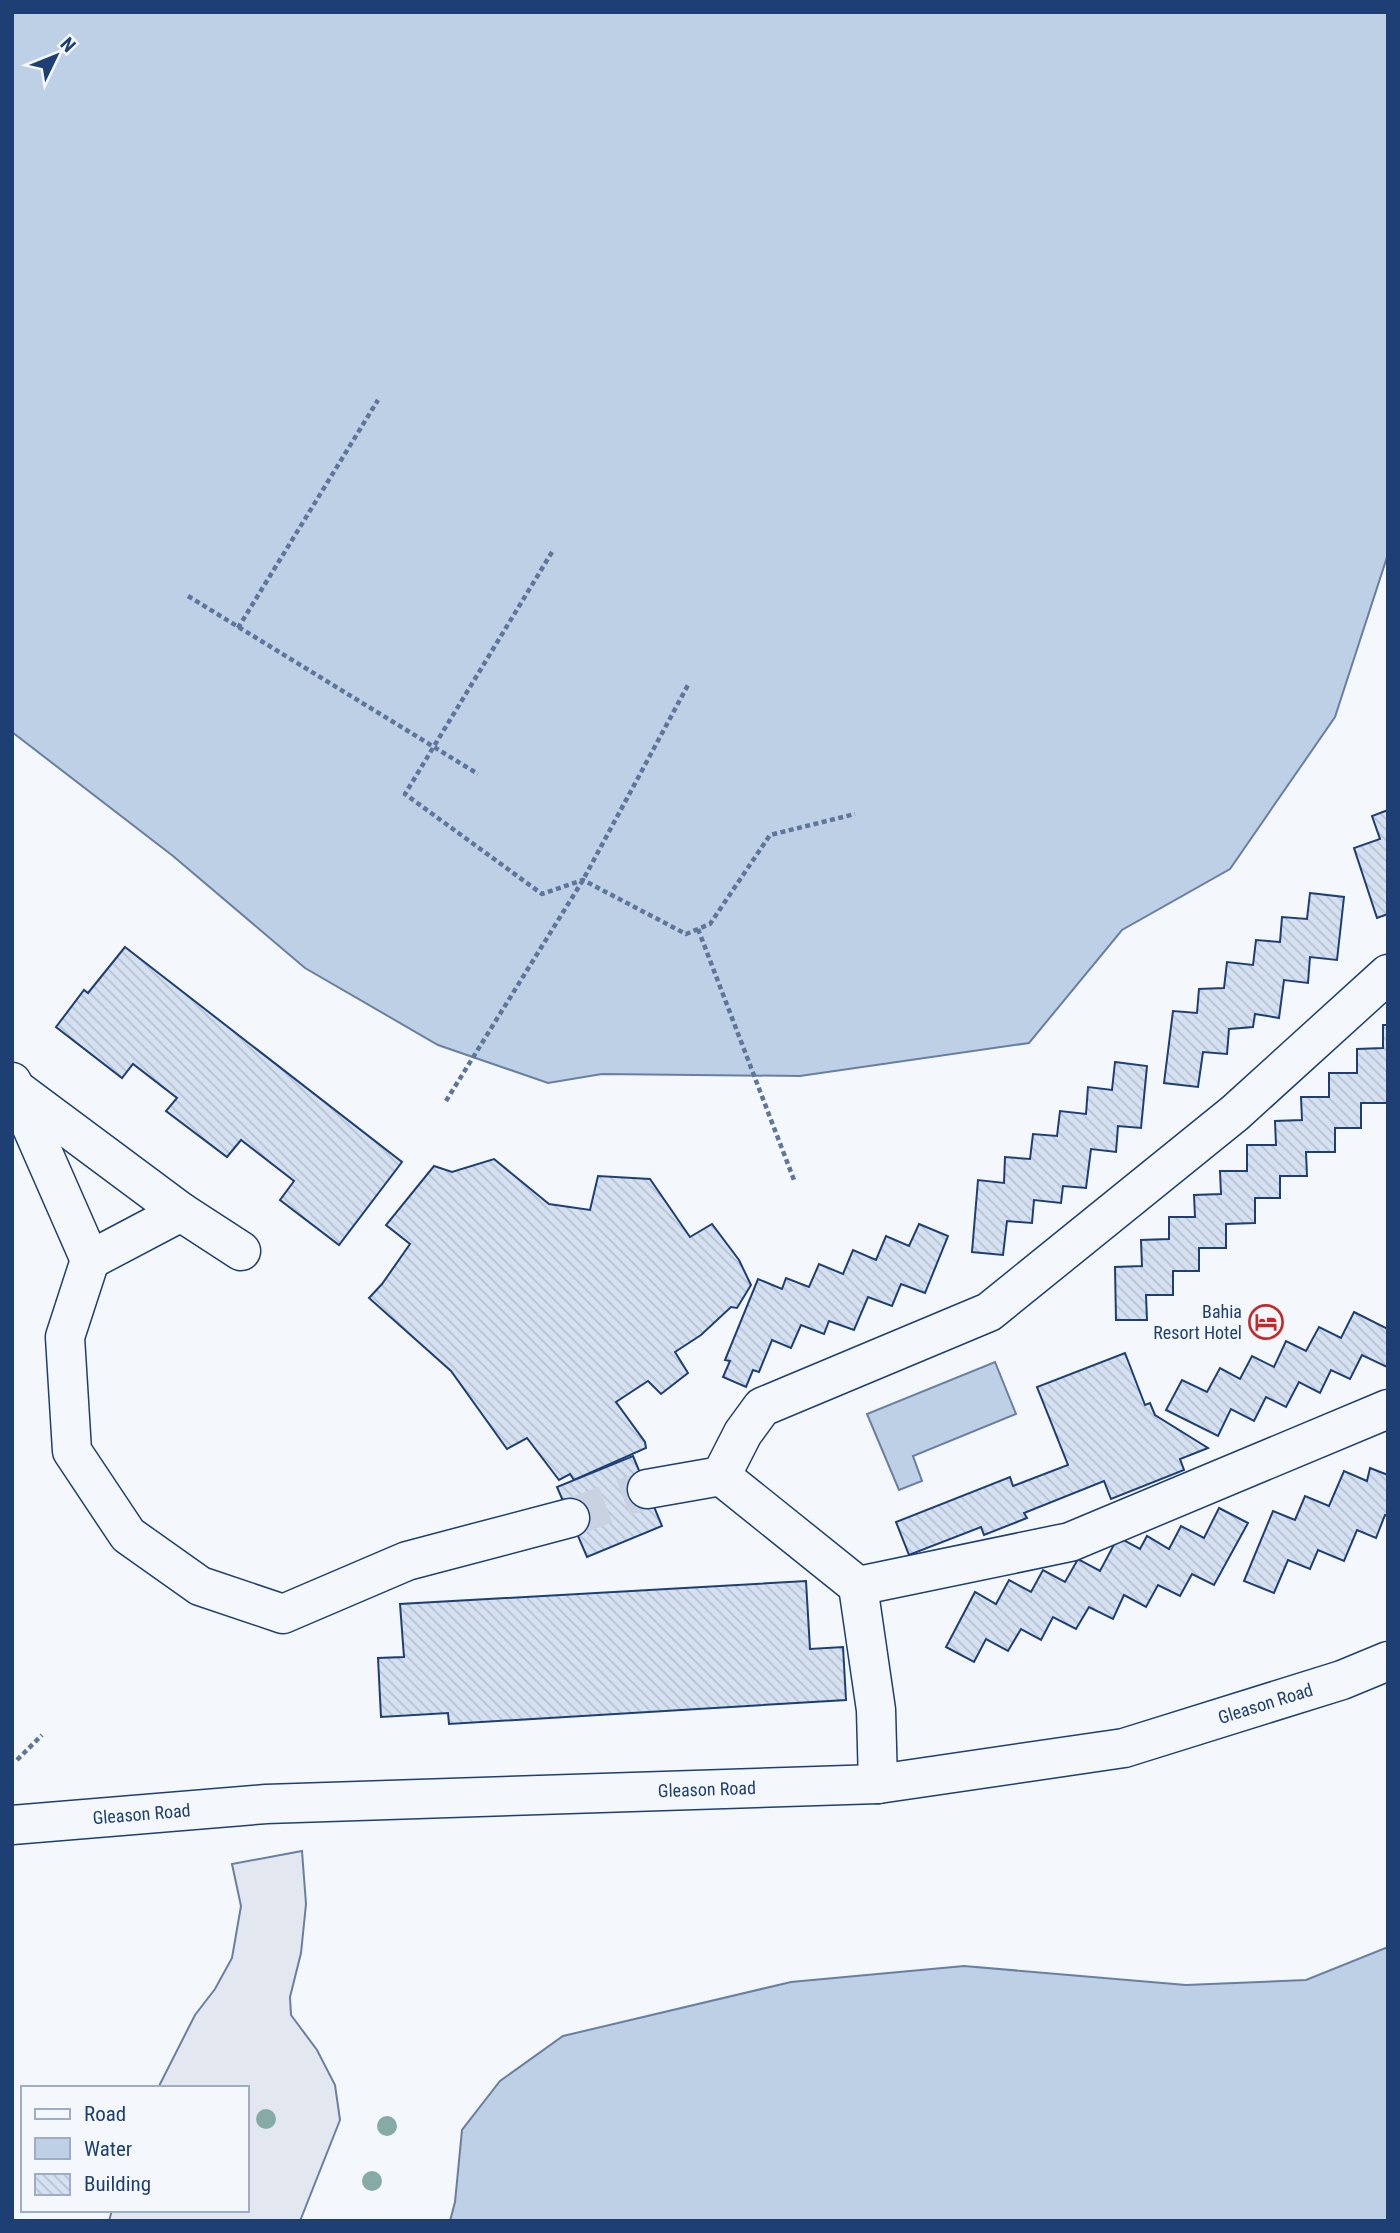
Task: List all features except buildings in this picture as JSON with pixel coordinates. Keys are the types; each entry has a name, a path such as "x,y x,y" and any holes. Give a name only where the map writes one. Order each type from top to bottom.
{"street":[{"path":"721,1476 743,1433 762,1407 989,1312 1235,1113 1388,974"},
{"path":"14,1086 181,1212 242,1251"},
{"path":"14,1086 90,1260 65,1337 72,1451 128,1535 200,1586 283,1614 407,1561 570,1518"},
{"path":"90,1260 181,1212"},
{"path":"858,1586 1070,1542 1388,1409"},
{"path":"647,1489 721,1476 858,1586 876,1710 878,1784"},
{"name":"Gleason Road","path":"12,1825 266,1804 878,1784 1124,1748 1342,1680 1388,1661"}],"path":[{"path":"238,628 377,400"},
{"path":"552,552 405,794 542,894 583,880 686,934 710,924 770,835 856,814"},
{"path":"188,596 478,774"},
{"path":"446,1101 583,880 688,685"},
{"path":"698,929 794,1180"},
{"path":"17,1760 42,1735"}],"shaded area":[{"path":"302,1851 306,1904 301,1953 290,1997 291,2015 317,2050 335,2085 340,2120 300,2221 109,2221 111,2212 248,2212 248,2086 159,2086 195,2015 215,1989 232,1958 241,1906 232,1864"}],"water":[{"path":"12,12 1388,12 1388,554 1335,717 1230,869 1122,930 1029,1043 800,1076 602,1074 548,1083 438,1045 305,968 173,856 12,732"},
{"path":"995,1362 1016,1414 913,1456 922,1481 899,1490 867,1414"},
{"path":"1388,1947 1388,2221 450,2221 455,2202 462,2130 500,2081 563,2036 791,1982 964,1966 1186,1985 1306,1980"}],"tunnel":[{"path":"570,1518 647,1489"}],"place":[{"name":"Bahia Resort Hotel","path":"1266,1322"}]}
